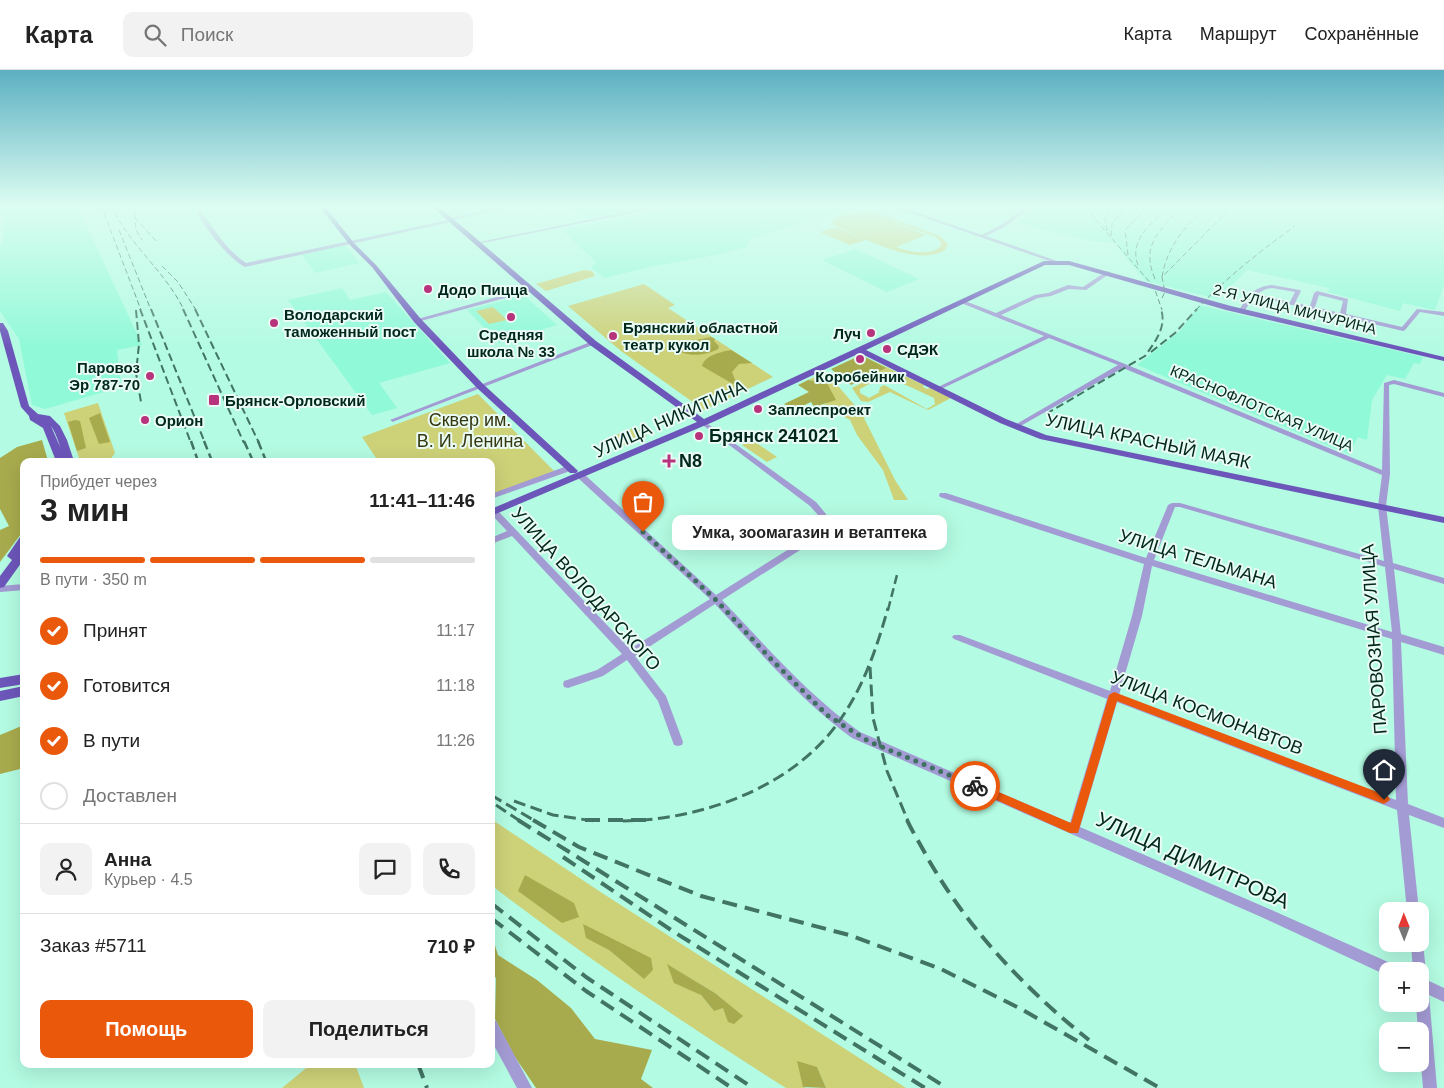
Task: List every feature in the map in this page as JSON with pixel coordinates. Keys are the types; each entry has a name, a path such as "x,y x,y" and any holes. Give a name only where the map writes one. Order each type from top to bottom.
{"main road":[{"name":"УЛИЦА ДИМИТРОВА","path":"361,253 374,266 417,320 480,386 574,472"},
{"path":"488,253 593,343 701,421"},
{"name":"2-Я УЛИЦА МИЧУРИНА","path":"1054,261 1108,273 1242,311 1444,359"},
{"name":"УЛИЦА НИКИТИНА","path":"495,509 574,472 701,421 861,350 1044,263 1054,261"},
{"path":"0,324 4,331 25,407 34,415 48,418 54,422 68,458"},
{"name":"УЛИЦА КРАСНЫЙ МАЯК","path":"861,350 1016,427 1043,436 1444,520"},
{"path":"34,415 33,418 47,427 60,458"},
{"path":"0,572 20,544"},
{"path":"0,584 20,556"},
{"path":"0,681 20,678"},
{"path":"0,696 20,692"}],"street":[{"path":"230,253 245,265 302,253"},
{"path":"1028,253 1054,261"},
{"path":"997,315 1037,296 1049,295 1068,287 1084,289 1108,273"},
{"path":"1242,311 1252,294 1265,286 1298,291 1292,304"},
{"path":"417,320 529,290"},
{"path":"1312,308 1317,293 1346,300 1343,315"},
{"path":"1252,294 1403,329 1419,310 1444,314"},
{"name":"КРАСНОФЛОТСКАЯ УЛИЦА","path":"963,302 1386,474"},
{"path":"937,388 1048,336"},
{"path":"393,420 593,343"},
{"path":"1016,427 1124,366"},
{"name":"ПАРОВОЗНАЯ УЛИЦА","path":"1413,902 1402,807 1396,637 1382,506 1386,474 1386,384 1405,383 1444,395"},
{"path":"568,684 600,673 808,542 826,524 822,514 813,504 701,421"},
{"path":"495,496 574,472"},
{"name":"УЛИЦА ДИМИТРОВА","path":"574,472 716,600 803,693 827,715 856,735 1074,829 1379,965"},
{"name":"УЛИЦА ТЕЛЬМАНА","path":"943,495 1149,562 1444,651"},
{"path":"1074,829 1114,695 1149,562 1172,505 1180,505 1444,581"},
{"name":"УЛИЦА ВОЛОДАРСКОГО","path":"495,513 628,654 662,699 678,742"},
{"path":"495,540 513,532"},
{"path":"0,589 20,587"},
{"name":"УЛИЦА КОСМОНАВТОВ","path":"958,637 1114,695 1444,823"},
{"path":"1429,984 1444,995"},
{"path":"1423,1012 1430,1088"},
{"path":"495,1033 525,1088"}],"shaded area":[{"path":"0,253 99,253 142,345 117,350 121,387 45,409 32,405 19,339 0,311"},
{"path":"351,253 360,263 315,273 301,254"},
{"path":"586,253 725,253 654,266 605,278 591,268 596,262"},
{"path":"845,253 863,253 919,279 887,292 822,260"},
{"path":"1122,253 1444,253 1444,285 1435,310 1403,303 1400,311 1328,292 1329,288 1247,270 1218,299 1145,281"},
{"path":"342,288 350,300 386,292 450,363 379,383 397,408 372,415 288,300"},
{"name":"Средняя школа № 33","path":"524,295 557,325 499,343 467,310"},
{"path":"1199,305 1423,357 1420,364 1414,363 1405,379 1387,375 1372,400 1367,440 1358,437 1349,454 1137,365 1180,331"},
{"path":"711,337 715,339 714,341 719,346 718,349 698,355 678,351 667,343 677,344"},
{"path":"731,350 752,363 739,364 732,372 736,382 733,384 702,366 706,359 718,353"},
{"path":"861,355 886,368 851,385 831,369"},
{"path":"808,380 827,383 836,400 814,407 811,402 794,410 784,404 809,392 798,385"},
{"path":"100,413 110,442 99,444 89,418"},
{"path":"80,421 86,448 77,451 68,422"},
{"path":"42,440 47,458 20,458 20,535 0,562 0,530 9,526 0,509 0,458 17,447"},
{"path":"20,727 20,769 0,774 0,735"},
{"path":"525,875 574,903 579,917 562,923 518,891"},
{"path":"583,924 651,958 653,970 644,979 609,950 586,938"},
{"path":"495,946 498,955 537,980 571,1008 595,1039 652,1050 641,1079 653,1088 536,1088 515,1057 495,1019"},
{"path":"667,964 715,993 743,1016 734,1024 728,1022 723,1008 714,1011 701,995 674,983"},
{"path":"797,1061 817,1067 826,1088 803,1087"}],"green space":[{"path":"902,253 939,253 933,255"},
{"path":"584,270 592,271 595,276 546,291 536,284"},
{"path":"644,284 675,305 668,308 773,377 704,410 621,351 568,306"},
{"path":"493,307 507,320 489,324 476,311"},
{"path":"861,355 924,385 923,387 927,389 930,388 951,398 928,410 890,392 868,402 861,401 852,388 877,375 874,373 885,368","holes":["882,377 934,398 935,404 927,409 884,385 879,388 881,389 878,391 880,392 869,398 860,393 860,389"]},
{"path":"826,372 857,408 861,408 868,414 864,418 895,480 908,500 894,500 883,470 857,435 850,420 830,409 820,411 814,407 826,404 826,383 808,380"},
{"name":"Сквер им. В. И. Ленина","path":"478,394 555,472 495,496 495,458 376,458 362,437"},
{"path":"98,403 115,453 111,458 79,458 64,413"},
{"path":"636,427 647,436 616,448 606,439"},
{"path":"752,440 777,457 767,462 742,445"},
{"path":"495,822 602,893 906,1088 826,1088 817,1067 803,1087 807,1088 786,1088 636,990 495,888","holes":["609,950 653,970 644,978","668,965 715,993 743,1017 724,1007 713,1010 701,995"]},
{"path":"306,1068 356,1068 364,1088 282,1088"}],"railway":[{"path":"119,253 141,310"},
{"path":"128,253 151,310"},
{"path":"143,253 167,283 184,310"},
{"path":"1124,253 1154,287 1162,310"},
{"path":"1136,253 1138,265"},
{"path":"1150,253 1151,268 1155,279"},
{"path":"1162,277 1170,253"},
{"path":"1162,277 1186,253"},
{"path":"1197,309 1219,287 1261,253"},
{"path":"162,266 178,282 196,310"},
{"path":"1162,277 1165,292 1162,298"},
{"path":"140,309 191,443"},
{"path":"151,309 205,443"},
{"path":"183,309 244,443"},
{"path":"195,309 259,443"},
{"path":"1046,414 1145,356 1159,334 1162,322 1161,309"},
{"path":"1151,352 1175,333 1197,309"},
{"path":"136,310 139,344 136,373 141,402"},
{"path":"191,441 197,458"},
{"path":"204,441 211,458"},
{"path":"244,441 252,458"},
{"path":"258,441 265,458"},
{"path":"888,610 898,571"},
{"path":"638,820 684,814 714,806 744,795 772,781 798,764 821,744 849,707 869,666 888,608"},
{"path":"870,667 873,718 887,771 908,821"},
{"path":"495,797 535,821"},
{"path":"514,801 553,815 587,820"},
{"path":"496,805 520,821"},
{"path":"518,820 947,1088"},
{"path":"533,820 579,847 701,896 849,935 941,969 1021,1009 1160,1088"},
{"path":"587,820 638,820"},
{"path":"587,820 594,821"},
{"path":"623,821 638,820"},
{"path":"638,820 648,820"},
{"path":"907,820 943,883 979,933 1020,979 1089,1040"},
{"path":"563,857 674,932 925,1088"},
{"path":"495,906 586,977 753,1088"},
{"path":"495,921 586,991 732,1088"},
{"path":"420,1068 427,1088"}],"way so far":[{"path":"643,532 716,600 737,625 827,715 868,741 908,756 975,786"}],"place":[{"name":"Додо Пицца","path":"428,289"},
{"name":"Средняя школа № 33","path":"511,317"},
{"name":"Володарский таможенный пост","path":"274,323"},
{"name":"Луч","path":"871,333"},
{"name":"Брянский областной театр кукол","path":"613,336"},
{"name":"СДЭК","path":"887,349"},
{"name":"Коробейник","path":"860,359"},
{"name":"Паровоз Эр 787-70","path":"150,376"},
{"name":"Брянск-Орловский","path":"214,400"},
{"name":"Заплеспроект","path":"758,409"},
{"name":"Орион","path":"145,420"},
{"name":"Брянск 241021","path":"699,436"},
{"name":"N8","path":"669,461"},
{"name":"Умка, зоомагазин и ветаптека","path":"643,532"}],"route":[{"path":"975,786 1074,829 1114,695 1384,800"}]}
